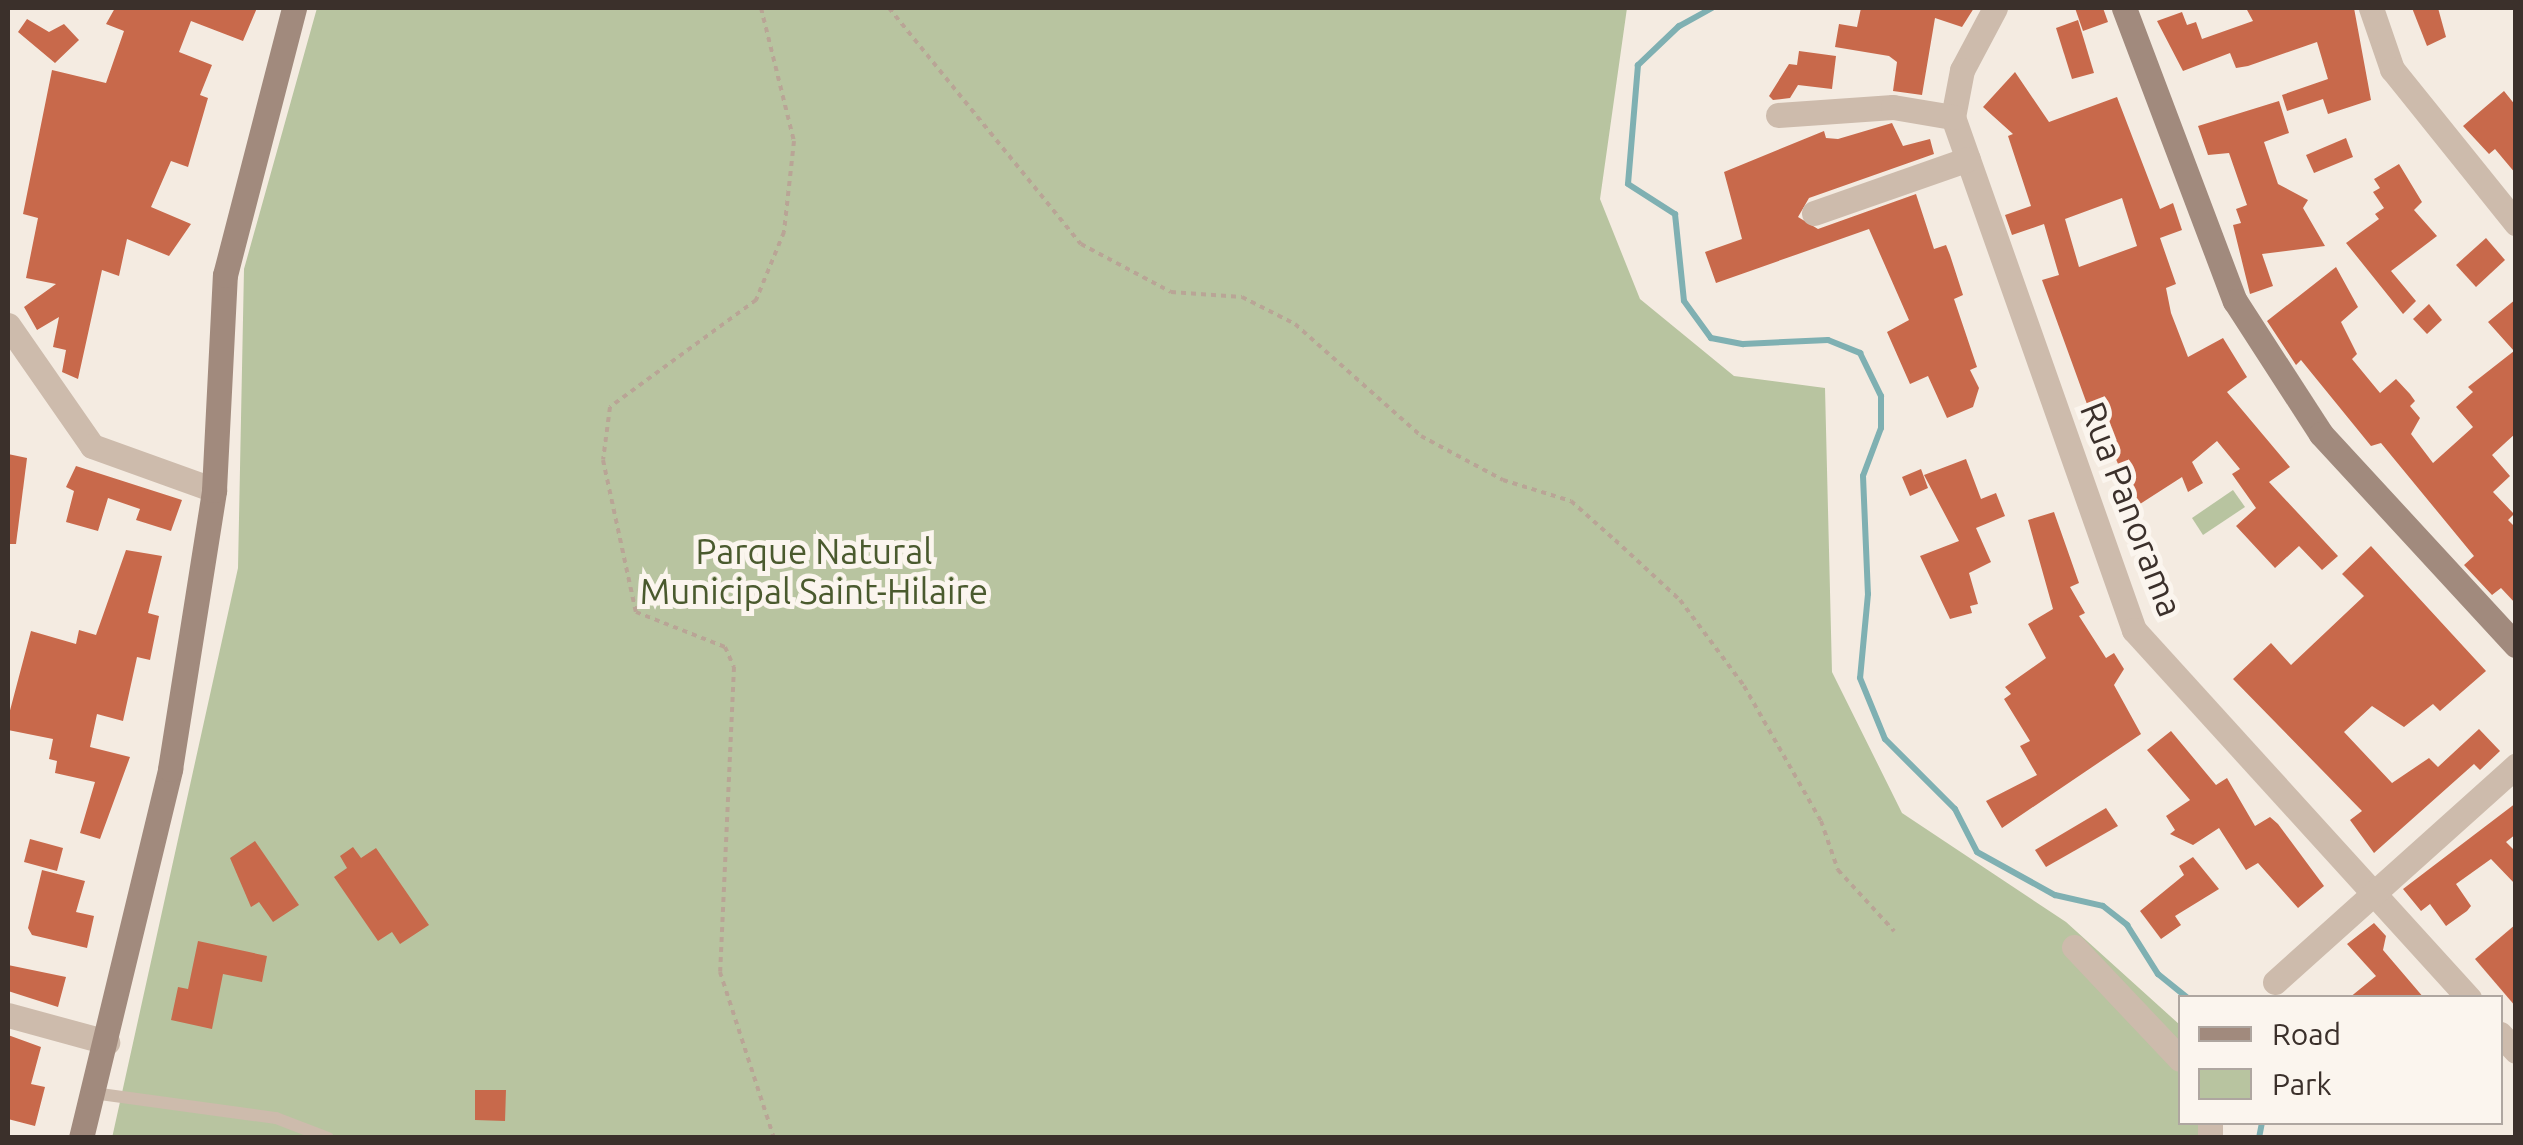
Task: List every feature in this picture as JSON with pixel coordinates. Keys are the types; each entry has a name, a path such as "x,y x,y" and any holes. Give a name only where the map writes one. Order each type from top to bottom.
{"main road":[{"path":"81,1138 170,769 214,490 225,276 294,8"},
{"path":"2124,8 2235,302 2321,434 2516,644"}],"street":[{"path":"1778,115 1893,107 1953,117 1962,70 1995,8"},
{"path":"2371,8 2392,69 2516,222"},
{"name":"Rua Panorama","path":"1953,117 2134,630 2465,995"},
{"path":"1814,213 1968,159"},
{"path":"8,325 92,446 214,490"},
{"path":"2276,982 2373,889 2516,766"},
{"path":"2074,947 2178,1056"},
{"path":"8,1016 107,1042"}],"lane":[{"path":"93,1093 276,1118 328,1138"}],"path":[{"path":"761,8 794,142 784,232 756,300 610,407 603,460 636,612 725,647 734,667 720,972 774,1138"},
{"path":"889,8 1080,244 1170,292 1242,297 1295,324 1421,436 1503,480 1571,501 1615,540 1680,600 1744,686 1822,822 1838,870 1894,931"}],"green space":[{"name":"Parque Natural Municipal Saint-Hilaire","path":"317,8 1627,8 1600,199 1640,299 1734,376 1825,388 1832,672 1902,813 2066,922 2178,1023 2178,1125 2203,1125 2200,1138 112,1138 238,568 244,269"},
{"path":"2233,490 2245,507 2203,535 2192,518"}],"building":[{"path":"115,8 257,8 243,41 191,21 179,52 212,65 200,95 208,98 188,167 171,161 151,207 191,224 169,256 127,239 119,276 102,270 78,379 62,372 66,350 53,347 59,317 37,330 24,307 56,284 26,278 38,218 23,214 52,70 106,83 124,31 106,24"},
{"path":"1861,8 1974,8 1962,27 1935,18 1922,95 1893,91 1897,62 1889,56 1835,47 1839,24 1857,27"},
{"path":"2075,8 2103,8 2108,22 2083,31"},
{"path":"2246,8 2354,8 2371,100 2328,114 2323,99 2287,111 2282,95 2328,79 2317,42 2248,66 2236,68 2230,53 2183,71 2157,21 2182,12 2187,25 2196,22 2202,39 2253,21"},
{"path":"2412,8 2438,8 2446,37 2427,46"},
{"path":"27,19 49,32 64,24 79,40 55,63 18,32"},
{"path":"2078,20 2094,73 2072,79 2056,28"},
{"path":"1799,51 1836,56 1832,89 1798,85 1790,98 1773,100 1769,96 1789,64 1797,65"},
{"path":"2015,72 2049,122 2117,97 2160,209 2173,203 2182,230 2160,238 2176,284 2166,288 2171,313 2188,357 2223,338 2247,377 2227,392 2290,467 2269,482 2338,556 2322,570 2299,546 2275,568 2236,526 2256,508 2232,474 2240,469 2217,441 2192,462 2203,483 2188,492 2182,477 2126,513 2115,490 2127,485 2107,438 2100,440 2042,280 2059,275 2044,224 2012,235 2005,215 2031,206 2008,136 2013,134 1983,107","holes":["2122,198 2137,246 2079,267 2065,219"]},
{"path":"2504,91 2516,106 2516,174 2495,149 2489,154 2463,126"},
{"path":"2279,101 2289,133 2264,142 2278,184 2308,200 2303,208 2325,246 2262,254 2273,286 2250,294 2233,225 2241,223 2236,209 2247,205 2229,153 2208,155 2198,126"},
{"path":"1892,123 1903,146 1930,139 1934,154 1809,198 1798,217 1818,229 1916,194 1934,249 1946,245 1950,255 1963,295 1954,299 1977,367 1970,370 1979,388 1973,407 1947,418 1928,376 1910,384 1887,332 1909,320 1869,229 1716,283 1705,252 1742,239 1724,172 1824,131 1826,138 1838,139"},
{"path":"2346,138 2353,157 2314,173 2306,155"},
{"path":"2399,164 2422,202 2414,210 2437,236 2391,271 2416,301 2403,314 2346,243 2379,219 2375,214 2384,208 2373,192 2380,188 2374,179"},
{"path":"2486,238 2505,260 2476,287 2456,265"},
{"path":"2336,267 2358,307 2341,322 2357,354 2352,359 2380,393 2396,379 2410,394 2415,401 2410,406 2420,418 2411,434 2433,463 2473,427 2456,407 2473,392 2468,387 2514,351 2488,322 2516,299 2516,433 2492,455 2510,476 2493,492 2514,514 2508,520 2516,528 2516,604 2501,588 2492,595 2464,565 2474,556 2381,443 2371,446 2301,360 2296,365 2267,321"},
{"path":"2429,304 2442,320 2427,334 2413,319"},
{"path":"8,454 27,458 16,544 8,544"},
{"path":"1966,459 1981,499 1996,493 2005,516 1976,528 1991,562 1969,573 1978,604 1970,606 1972,613 1950,619 1920,556 1959,541 1924,475"},
{"path":"76,466 182,500 171,531 136,520 140,509 108,498 98,531 66,522 74,491 66,487"},
{"path":"1921,469 1928,488 1910,496 1902,477"},
{"path":"2054,512 2079,583 2070,587 2085,613 2079,616 2106,658 2114,653 2124,669 2114,685 2141,734 2002,828 1986,801 2037,775 2020,746 2030,741 2004,699 2011,694 2005,687 2046,658 2028,624 2053,609 2028,520"},
{"path":"2371,546 2486,671 2440,711 2433,704 2404,727 2372,706 2344,732 2392,783 2429,758 2438,767 2479,729 2500,751 2480,770 2474,764 2374,853 2350,820 2362,811 2233,679 2271,643 2291,665 2364,596 2342,574"},
{"path":"126,550 162,556 148,613 159,616 150,660 137,657 123,721 97,714 90,747 130,757 100,839 80,833 95,782 55,773 57,761 49,759 53,739 8,730 8,718 31,631 76,644 79,630 96,635"},
{"path":"2171,731 2216,785 2227,778 2255,826 2270,817 2278,824 2324,886 2298,908 2258,863 2246,870 2219,828 2193,845 2170,834 2175,830 2166,816 2190,800 2147,750"},
{"path":"2516,803 2516,834 2506,842 2516,852 2516,885 2491,859 2456,884 2471,906 2467,911 2446,926 2430,904 2421,911 2403,889"},
{"path":"2106,808 2118,826 2046,867 2035,850"},
{"path":"30,839 63,848 57,871 24,862"},
{"path":"255,841 299,905 273,922 259,902 251,907 230,858"},
{"path":"353,847 361,858 376,848 429,925 400,944 392,932 378,941 334,877 347,868 340,856"},
{"path":"2193,857 2219,889 2175,916 2181,925 2161,939 2140,911 2184,875 2179,866"},
{"path":"42,870 85,881 76,912 94,916 87,948 32,935 28,928"},
{"path":"2374,923 2386,936 2383,950 2421,995 2353,995 2376,976 2347,944"},
{"path":"2516,924 2516,1007 2475,959"},
{"path":"198,941 267,956 262,982 223,974 212,1029 171,1020 178,987 188,989"},
{"path":"8,965 66,977 58,1007 8,991"},
{"path":"8,1035 41,1047 31,1084 45,1087 35,1126 8,1119"},
{"path":"475,1090 506,1090 505,1121 475,1120"}],"waterway":[{"path":"1712,8 1679,26 1638,65 1628,184 1675,214 1684,301 1711,338 1743,344 1828,340 1860,353 1881,396 1881,428 1863,476 1868,594 1860,678 1885,739 1955,809 1977,852 2055,895 2103,906 2127,925 2158,974 2184,995"},
{"path":"2259,1138 2261,1125"}]}
